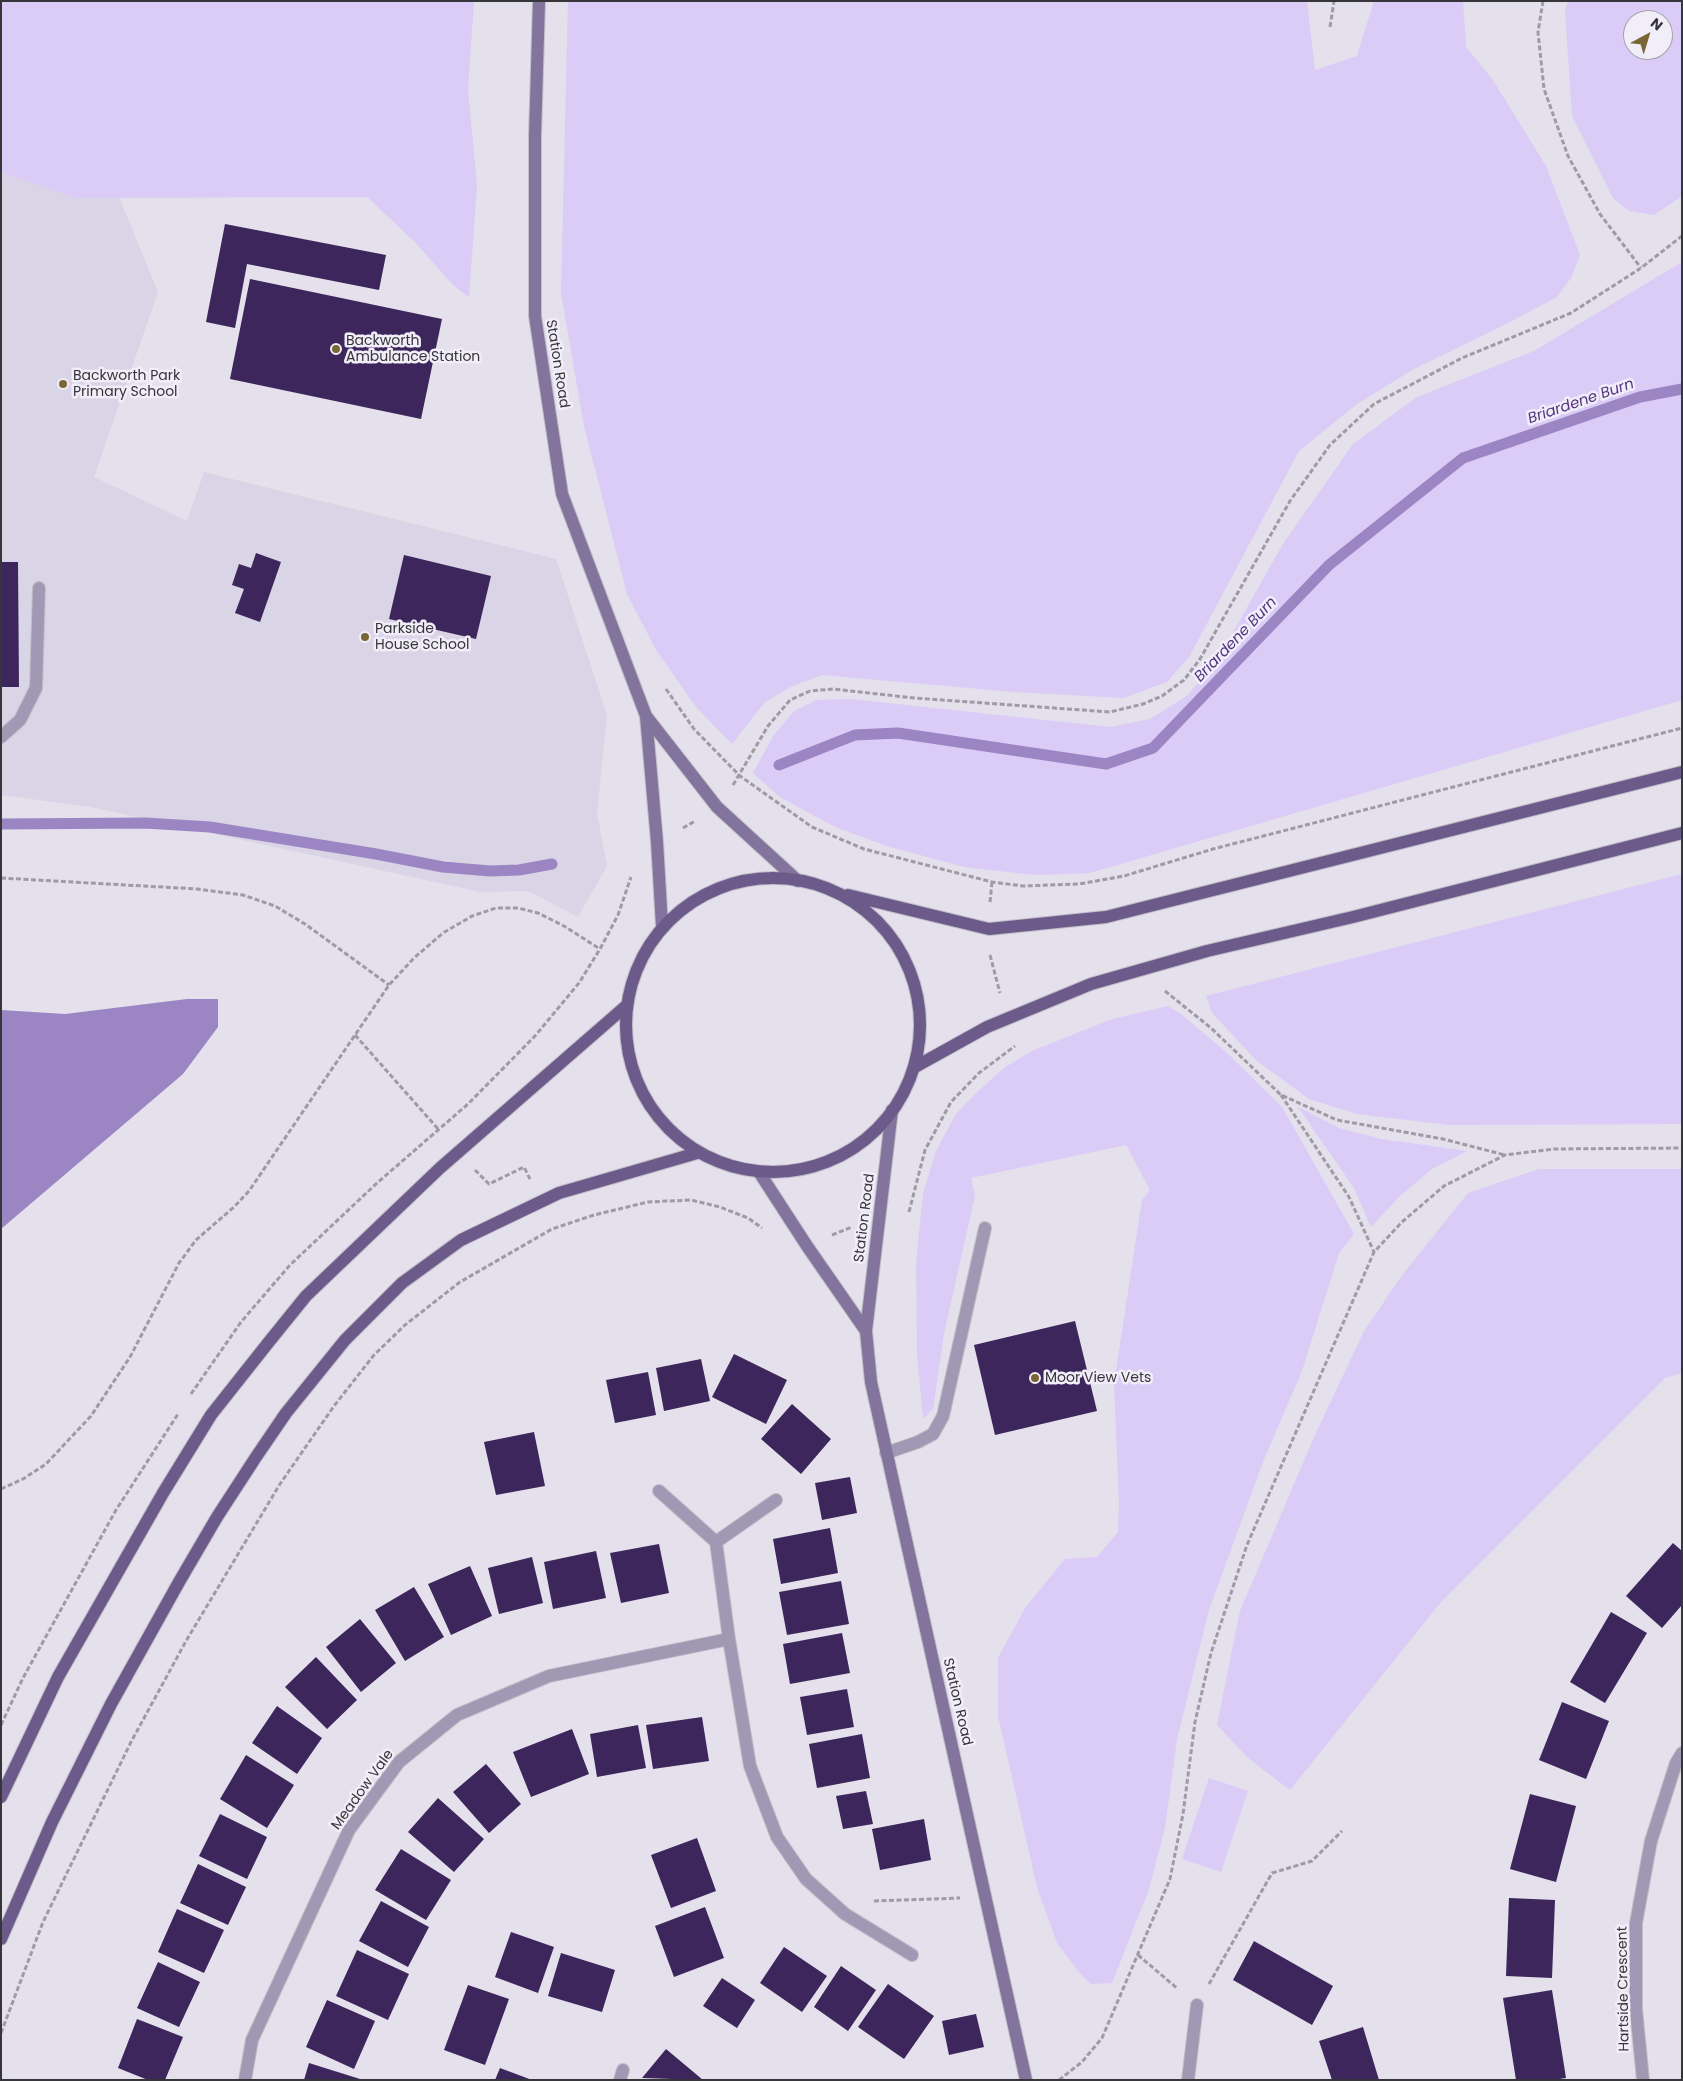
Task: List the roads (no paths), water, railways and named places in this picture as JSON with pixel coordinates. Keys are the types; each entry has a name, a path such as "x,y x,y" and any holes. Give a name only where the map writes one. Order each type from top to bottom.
{"main road":[{"name":"Station Road","path":"540,1 535,136 535,316 562,494 646,716"},
{"path":"646,716 717,807 798,881"},
{"path":"646,716 658,842 662,926"},
{"path":"843,894 879,921 898,945 913,977 918,1009 915,1067 902,1095 871,1135 845,1155 807,1169 759,1172 724,1164 697,1153 674,1135 655,1115 633,1074 625,1038 626,1006 631,986 644,952 662,926 697,898 740,882 772,878 798,881 828,888 843,894 988,929 1106,917 1682,772"},
{"path":"915,1067 987,1027 1091,984 1207,951 1353,917 1682,833"},
{"path":"1,1797 58,1677 163,1493 211,1415 262,1350 306,1296 346,1256 446,1162 626,1006"},
{"name":"Station Road","path":"892,1110 866,1330 871,1382 1026,2080"},
{"path":"1,1940 48,1831 115,1696 188,1566 217,1517 286,1413 345,1340 402,1283 461,1240 559,1192 697,1153"},
{"name":"Station Road","path":"759,1172 807,1246 866,1330"}],"street":[{"path":"1,737 20,720 36,688 40,588"},
{"path":"886,1453 918,1442 933,1434 943,1416 985,1228"},
{"path":"659,1491 716,1542 729,1639 750,1766 777,1837 806,1879 845,1914 912,1955"},
{"path":"716,1542 776,1500"},
{"name":"Meadow Vale","path":"245,2080 252,2040 349,1830 399,1762 457,1715 549,1676 729,1639"},
{"name":"Hartside Crescent","path":"1643,2080 1636,2009 1636,1923 1651,1841 1676,1763 1682,1754"},
{"path":"1188,2080 1197,2005"}],"waterway":[{"name":"Briardene Burn","path":"779,765 855,735 898,733 1106,764 1153,748 1329,565 1463,458 1640,397 1682,389"},
{"path":"1,824 145,823 210,827 443,867 490,871 519,870 552,864"}],"place":[{"name":"Backworth Ambulance Station","path":"336,349"},
{"name":"Backworth Park Primary School","path":"63,384"},
{"name":"Parkside House School","path":"365,637"},
{"name":"Moor View Vets","path":"1035,1378"}]}
